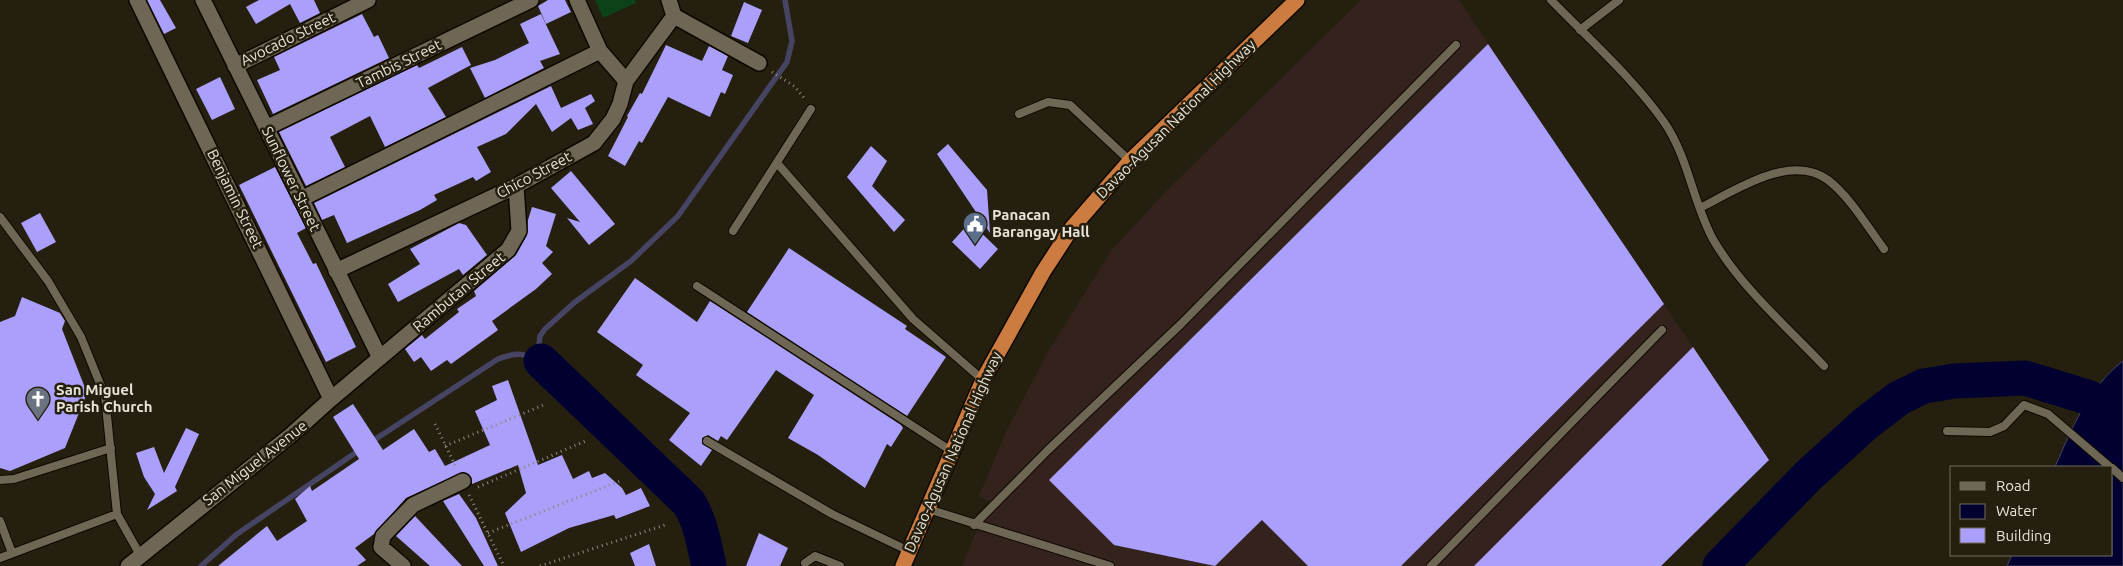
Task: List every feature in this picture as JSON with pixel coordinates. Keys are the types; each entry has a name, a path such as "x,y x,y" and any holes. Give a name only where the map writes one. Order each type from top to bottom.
{"highway":[{"name":"Davao-Agusan National Highway","path":"903,566 983,380 1043,272 1071,229 1130,162 1297,0"}],"street":[{"name":"Benjamin Street","path":"137,0 331,399"},
{"name":"Sunflower Street","path":"203,0 380,358"},
{"name":"Avocado Street","path":"235,66 368,0"},
{"name":"Tambis Street","path":"266,128 531,0"},
{"path":"577,0 600,51 626,81"},
{"path":"669,0 674,16 758,63"},
{"name":"Chico Street","path":"336,271 516,186 594,143 613,119 620,104 626,81 674,16"},
{"path":"301,199 600,51"},
{"name":"Rambutan Street","path":"380,358 508,250 520,231 516,186"},
{"name":"San Miguel Avenue","path":"128,566 258,462 380,358"},
{"path":"403,566 381,548 383,536 413,505 463,481"}],"lane":[{"path":"1551,0 1642,94 1665,124 1681,154 1713,240 1732,268 1824,366"},
{"path":"1580,30 1619,0"},
{"path":"974,525 1048,450 1180,324 1456,44"},
{"path":"1019,114 1048,102 1070,105 1130,162"},
{"path":"733,231 811,109"},
{"path":"777,163 913,319 983,380"},
{"path":"1700,208 1769,175 1797,169 1814,172 1828,180 1847,200 1884,249"},
{"path":"0,217 48,281 80,336 105,396 117,514 140,555"},
{"path":"698,286 953,452"},
{"path":"1431,566 1662,330"},
{"path":"1947,431 1990,432 2004,426 2024,405 2048,414 2109,466"},
{"path":"707,441 824,510 909,552"},
{"path":"0,480 14,478 111,448"},
{"path":"2113,470 2123,478"},
{"path":"928,509 974,525 1110,566"},
{"path":"0,558 117,514"},
{"path":"0,521 12,553"},
{"path":"805,563 815,556 840,566"}],"path":[{"path":"783,79 799,91 811,109"},
{"path":"445,446 546,404"},
{"path":"476,488 588,440"},
{"path":"488,533 620,481"},
{"path":"540,566 665,525"}],"shaded area":[{"path":"1361,0 1459,0 1769,460 1661,566 962,566 989,501 979,496 1007,430 1049,350 1111,251 1164,193"}],"green space":[{"path":"595,0 635,0 636,3 603,18"}],"water":[{"path":"2123,361 2123,566 2007,566 2012,556 2113,556 2113,466 2055,466 2082,409 2100,383"}],"building":[{"path":"147,0 160,0 176,28 164,34"},
{"path":"259,0 314,0 320,13 300,23 290,4 256,24 246,7"},
{"path":"548,0 565,0 571,12 546,24 538,6"},
{"path":"744,2 762,10 748,43 731,36"},
{"path":"362,14 374,37 378,35 389,58 273,114 257,80 280,70 274,57"},
{"path":"541,14 560,54 540,61 544,68 485,98 470,68 495,60 529,43 520,24"},
{"path":"1488,44 1664,304 1401,566 1308,566 1262,520 1215,566 1114,545 1049,480"},
{"path":"666,45 702,61 709,46 728,56 722,70 733,75 725,94 721,92 710,117 668,97 642,143 639,141 625,166 608,156 627,116 640,93 642,94"},
{"path":"462,47 471,65 428,88 446,117 385,147 370,116 330,137 345,167 306,186 279,132 417,65 419,68"},
{"path":"220,77 235,109 212,120 196,89"},
{"path":"551,86 561,108 591,94 595,101 585,108 593,124 578,130 571,118 552,132 536,104 506,134 477,147 491,172 476,181 473,177 434,195 437,200 420,210 347,243 334,215 322,220 314,203"},
{"path":"948,144 987,190 990,233 937,154"},
{"path":"871,146 887,161 872,186 905,220 894,232 847,177"},
{"path":"275,167 306,228 297,233 313,264 316,263 356,347 326,362 239,185"},
{"path":"571,171 615,224 589,245 567,218 580,222 551,188"},
{"path":"532,207 556,214 546,246 553,252 542,263 552,274 536,289 492,321 498,330 451,364 447,360 431,371 421,357 414,362 405,349 422,335 425,339 459,312 457,309 476,296 474,291 516,255 527,235 528,220"},
{"path":"40,213 56,242 37,252 21,223"},
{"name":"Panacan Barangay Hall","path":"970,222 998,249 980,269 952,242"},
{"path":"459,223 466,225 487,255 463,275 459,269 398,302 388,284 420,264 410,249"},
{"path":"789,248 907,326 905,329 946,357 907,416 747,312"},
{"path":"635,278 697,322 710,301 901,425 903,428 891,447 887,444 865,488 818,455 788,438 814,395 776,370 727,440 721,436 718,441 708,435 702,438 702,444 712,450 701,466 669,440 690,413 636,375 643,365 597,332"},
{"name":"San Miguel Parish Church","path":"22,297 60,313 65,321 62,329 87,393 65,448 10,471 0,468 0,322 15,316"},
{"path":"1693,347 1769,460 1661,566 1474,566"},
{"path":"508,380 538,465 562,455 573,479 589,471 592,478 605,473 622,488 626,495 641,488 650,506 616,519 614,515 569,528 521,552 505,513 526,493 518,465 472,484 471,477 463,472 406,498 374,534 355,548 366,560 357,566 218,566 267,526 277,541 307,521 295,499 310,486 312,491 359,459 333,417 353,404 383,450 414,429 429,452 435,449 445,466 490,445 475,411 497,400 492,386"},
{"path":"186,428 199,434 175,487 177,491 147,510 155,494 144,477 136,453 154,447 164,473"},
{"path":"459,494 476,518 498,566 484,566 443,501"},
{"path":"415,516 462,566 430,566 396,536"},
{"path":"759,533 788,548 780,566 746,566"},
{"path":"649,544 656,566 635,566 630,553"}],"waterway":[{"path":"371,442 498,359 520,354 541,361 540,336 545,329 575,302 631,261 678,216 787,62 792,41 785,0"},
{"path":"541,361 689,503 699,526 709,566"},
{"path":"1720,566 1809,475 1865,424 1899,398 1924,386 1955,381 2025,378 2090,398"},
{"path":"201,566 237,534 361,449"}],"place":[{"name":"Panacan Barangay Hall","path":"975,245"},
{"name":"San Miguel Parish Church","path":"38,420"}]}
